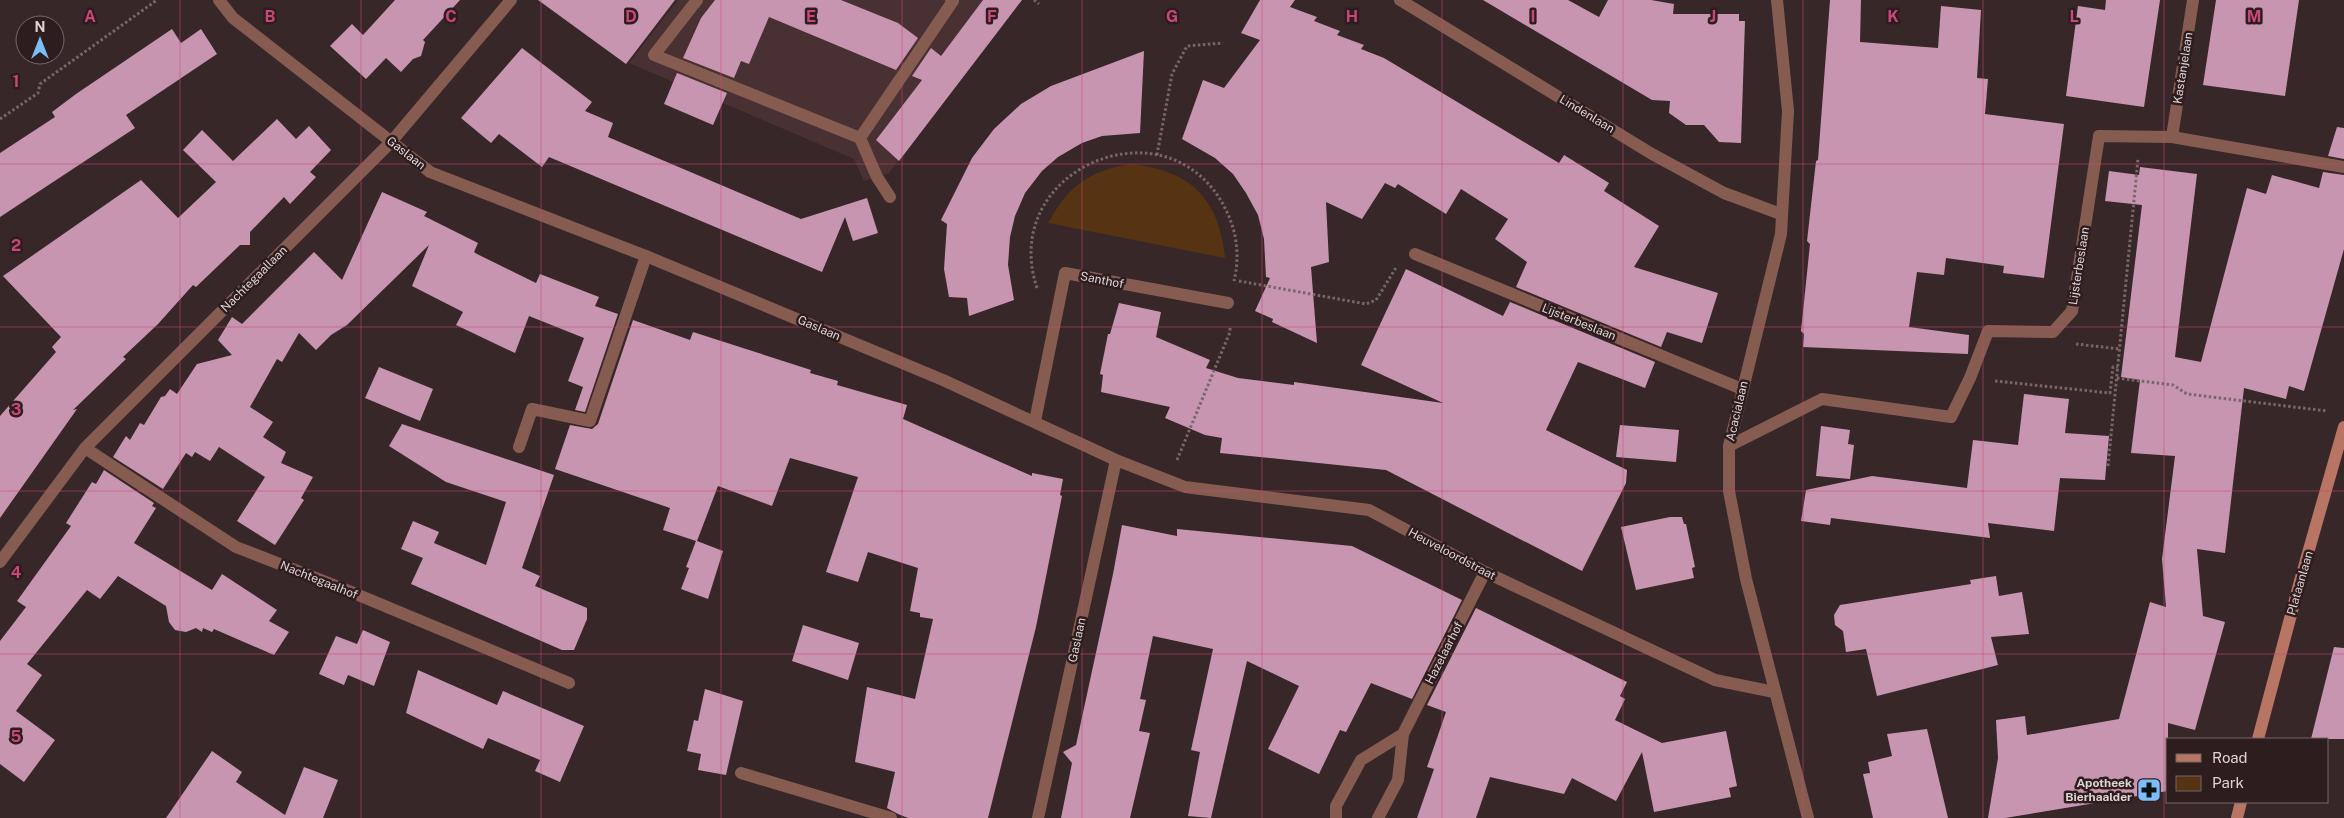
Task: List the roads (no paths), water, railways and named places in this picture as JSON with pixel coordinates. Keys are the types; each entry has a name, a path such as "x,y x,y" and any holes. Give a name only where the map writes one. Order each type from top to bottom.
{"street":[{"name":"Gaslaan","path":"219,0 233,18 430,172 646,256 943,380 1116,460 1038,818"},
{"name":"Nachtegaallaan","path":"0,562 84,448 391,142 511,0"},
{"path":"697,0 654,55 860,138 877,177 890,198"},
{"path":"860,138 953,1 951,0"},
{"name":"Lindenlaan","path":"1400,0 1652,154 1724,193 1781,214"},
{"name":"Acacialaan","path":"1777,0 1788,111 1781,234 1729,446 1729,491 1746,579 1774,692 1787,731 1808,818"},
{"name":"Kastanjelaan","path":"2172,137 2194,0"},
{"name":"Lijsterbeslaan","path":"1729,446 1822,399 1951,417 1970,378 1988,330 2053,332 2072,311 2099,136 2172,137 2344,168"},
{"name":"Lijsterbeslaan","path":"1415,254 1742,389"},
{"path":"519,447 532,410 590,421 646,256"},
{"name":"Santhof","path":"1035,421 1065,273 1228,304"},
{"name":"Plataanlaan","path":"2258,738 2344,427"},
{"name":"Nachtegaalhof","path":"84,448 236,547 344,589 569,684"},
{"name":"Heuveloordstraat","path":"1116,460 1185,487 1368,510 1485,572 1715,680 1774,692"},
{"name":"Hazelaarhof","path":"1378,818 1398,780 1403,734 1485,572"},
{"path":"1336,818 1336,806 1361,760 1403,734"},
{"path":"741,772 891,818"},
{"path":"2236,818 2241,803"}],"place":[{"name":"Apotheek Bierhaalder","path":"2149,790"}]}
